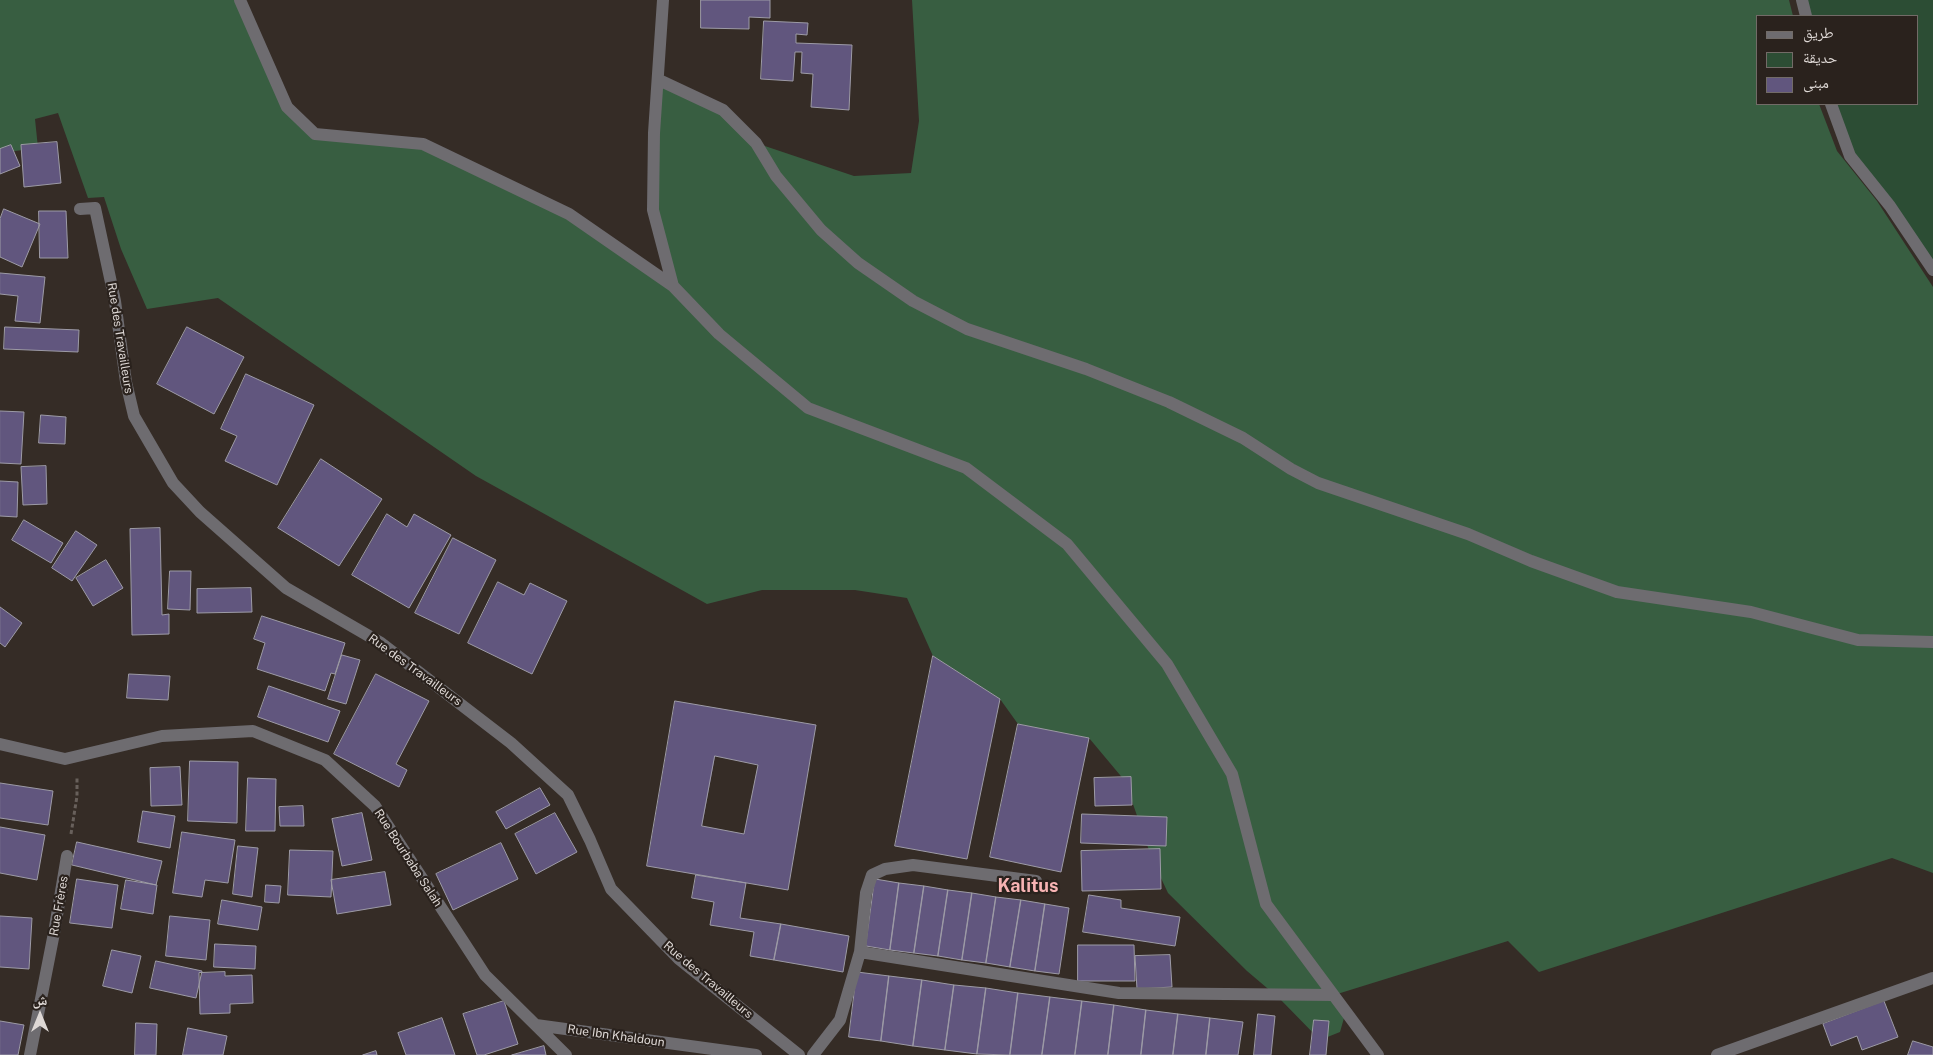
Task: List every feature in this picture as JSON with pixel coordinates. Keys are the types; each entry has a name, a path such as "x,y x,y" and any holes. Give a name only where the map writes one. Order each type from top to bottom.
{"street":[{"path":"240,0 288,107 315,134 423,144 569,214 673,286 719,334 808,408 966,468 1067,544 1168,664 1232,774 1266,904 1378,1055"},
{"path":"663,0 654,133 652,210 673,286"},
{"path":"1802,0 1806,15"},
{"path":"659,80 723,110 756,143 776,176 827,235 858,263 914,301 967,329 1086,369 1169,402 1244,438 1291,469 1318,483 1468,534 1531,561 1617,592 1751,612 1858,640 1933,642"},
{"path":"1831,105 1850,156 1890,206 1933,270"},
{"name":"Rue des Travailleurs","path":"80,209 95,208 115,301 126,382 134,416 173,483 200,512 286,588 381,643 511,743 568,795 611,889 679,959 799,1055"},
{"name":"Rue Bourbaba Salah","path":"0,744 66,758 162,736 253,732 325,760 375,806 485,974 566,1055"},
{"name":"Rue Frères","path":"30,1055 67,856"},
{"path":"813,1055 840,1020 860,952 866,893 872,875 885,870 913,865 1036,881"},
{"path":"860,952 1119,993 1333,995"},
{"path":"1718,1055 1933,978"},
{"name":"Rue Ibn Khaldoun","path":"536,1025 756,1055"}],"path":[{"path":"66,758 76,776 76,796 67,856"}],"green space":[{"path":"0,0 240,0 287,107 315,134 423,144 569,214 672,286 653,210 659,80 723,110 756,143 854,176 911,173 919,121 912,0 1789,0 1793,15 1756,15 1756,105 1819,105 1837,151 1877,201 1933,287 1933,873 1892,858 1539,972 1508,941 1334,995 1346,1011 1340,1032 1320,1040 1280,999 1247,971 1168,893 1152,859 1125,781 1089,738 1018,724 1000,699 933,656 907,598 855,590 762,590 707,604 476,476 218,298 147,309 121,249 104,197 88,198 58,113 35,119 38,148 0,153"},
{"path":"1802,0 1933,0 1933,270 1850,156 1831,105 1918,105 1918,15 1806,15"}],"building":[{"path":"701,0 770,0 770,18 749,17 749,29 701,28"},
{"path":"764,21 808,23 807,35 796,34 796,43 852,45 849,110 811,107 813,74 801,73 802,52 795,52 793,81 761,79"},
{"path":"57,142 61,183 24,187 21,145"},
{"path":"11,145 20,166 0,174 0,149"},
{"path":"4,209 40,224 22,267 0,257 0,219"},
{"path":"39,211 66,211 68,258 40,258"},
{"path":"0,273 45,277 40,323 15,321 18,296 0,294"},
{"path":"5,327 79,330 78,352 4,349"},
{"path":"187,327 244,357 214,414 157,384"},
{"path":"246,374 314,405 277,485 225,461 237,436 221,429"},
{"path":"0,411 24,412 21,464 0,463"},
{"path":"41,415 66,417 65,444 39,443"},
{"path":"321,459 382,499 339,566 278,528"},
{"path":"46,466 47,504 23,505 21,467"},
{"path":"0,481 18,482 17,517 0,516"},
{"path":"387,514 407,527 414,514 451,535 409,608 352,575"},
{"path":"24,520 63,543 51,563 12,540"},
{"path":"160,528 162,615 169,614 169,634 132,635 130,529"},
{"path":"76,531 97,545 72,581 52,568"},
{"path":"453,538 496,560 459,634 415,613"},
{"path":"106,560 123,588 93,606 76,578"},
{"path":"170,571 191,571 190,610 168,609"},
{"path":"498,582 524,595 530,583 567,601 532,674 468,643"},
{"path":"251,588 252,612 197,613 197,589"},
{"path":"0,607 22,623 5,647 0,643"},
{"path":"262,616 345,643 335,674 331,673 325,691 257,669 265,643 254,639"},
{"path":"342,655 360,660 346,704 328,699"},
{"path":"933,656 1000,699 967,859 895,846"},
{"path":"129,674 170,676 168,700 127,698"},
{"path":"376,674 429,701 396,764 407,770 399,787 334,754"},
{"path":"269,686 340,711 328,742 258,717"},
{"path":"675,701 816,725 788,890 647,866","holes":["715,756 758,765 744,834 702,826"]},
{"path":"1018,724 1089,738 1061,872 990,857"},
{"path":"190,761 238,762 237,823 188,821"},
{"path":"180,767 182,805 151,806 150,768"},
{"path":"1131,777 1132,805 1095,806 1094,778"},
{"path":"248,778 276,779 275,831 246,831"},
{"path":"0,783 53,791 48,825 0,818"},
{"path":"540,788 550,805 506,829 496,812"},
{"path":"303,806 304,826 280,826 279,807"},
{"path":"143,811 175,816 170,848 138,842"},
{"path":"362,813 372,860 342,866 332,819"},
{"path":"555,813 577,852 536,874 515,834"},
{"path":"1082,814 1167,817 1166,846 1081,843"},
{"path":"0,827 45,835 37,880 0,873"},
{"path":"182,832 235,840 228,883 205,880 202,897 173,893"},
{"path":"77,842 162,861 156,885 72,865"},
{"path":"501,843 518,879 453,910 436,874"},
{"path":"238,846 258,848 252,897 233,894"},
{"path":"1160,849 1161,889 1082,891 1081,851"},
{"path":"290,850 333,851 331,897 288,895"},
{"path":"385,872 391,905 337,914 331,880"},
{"path":"696,875 746,883 740,918 781,924 774,960 750,956 754,932 710,925 714,902 692,898"},
{"path":"77,879 118,885 112,928 70,923"},
{"path":"875,879 899,883 890,950 866,946"},
{"path":"126,880 157,885 153,914 121,909"},
{"path":"899,883 924,886 914,953 890,950"},
{"path":"266,885 281,886 279,903 265,902"},
{"path":"924,886 948,890 938,956 914,953"},
{"path":"948,890 972,893 962,960 938,956"},
{"path":"972,893 996,897 986,963 962,960"},
{"path":"1089,895 1121,900 1121,908 1180,917 1175,946 1083,932"},
{"path":"996,897 1021,900 1010,967 986,963"},
{"path":"222,900 262,907 258,930 218,924"},
{"path":"1021,900 1045,904 1035,971 1010,967"},
{"path":"1045,904 1069,908 1059,974 1035,971"},
{"path":"0,916 32,918 29,969 0,967"},
{"path":"170,916 210,920 206,960 166,956"},
{"path":"781,924 849,936 843,972 774,960"},
{"path":"215,944 256,946 255,969 214,967"},
{"path":"1078,945 1134,945 1135,981 1078,981"},
{"path":"112,950 141,956 132,993 103,986"},
{"path":"1170,955 1172,987 1137,989 1135,956"},
{"path":"156,961 202,971 196,998 150,988"},
{"path":"225,972 225,976 252,975 253,1003 230,1004 230,1013 200,1014 199,973"},
{"path":"857,972 889,976 881,1041 849,1037"},
{"path":"889,976 922,980 913,1046 881,1041"},
{"path":"922,980 954,985 945,1050 913,1046"},
{"path":"954,985 986,988 977,1054 945,1050"},
{"path":"986,988 1018,993 1010,1055 977,1054"},
{"path":"1018,993 1050,997 1042,1055 1010,1055"},
{"path":"1050,997 1082,1001 1075,1055 1042,1055"},
{"path":"504,1001 518,1044 484,1055 477,1055 463,1014"},
{"path":"1082,1001 1114,1005 1108,1055 1075,1055"},
{"path":"1884,1001 1898,1037 1862,1050 1857,1036 1831,1046 1823,1024"},
{"path":"1114,1005 1146,1010 1141,1055 1108,1055"},
{"path":"1146,1010 1178,1014 1173,1055 1141,1055"},
{"path":"1178,1014 1210,1018 1206,1055 1173,1055"},
{"path":"1258,1014 1275,1016 1271,1055 1254,1055"},
{"path":"442,1018 455,1055 406,1055 398,1033"},
{"path":"1210,1018 1243,1022 1238,1055 1206,1055"},
{"path":"1314,1020 1329,1021 1326,1055 1310,1055"},
{"path":"0,1021 24,1025 18,1055 0,1055"},
{"path":"136,1023 157,1024 156,1055 135,1055"},
{"path":"188,1028 227,1036 223,1055 183,1055"},
{"path":"1913,1041 1933,1047 1933,1055 1908,1055"},
{"path":"544,1046 546,1055 512,1055"},
{"path":"376,1051 377,1055 363,1055"}],"district":[{"name":"Kalitus","path":"1028,886"}]}
